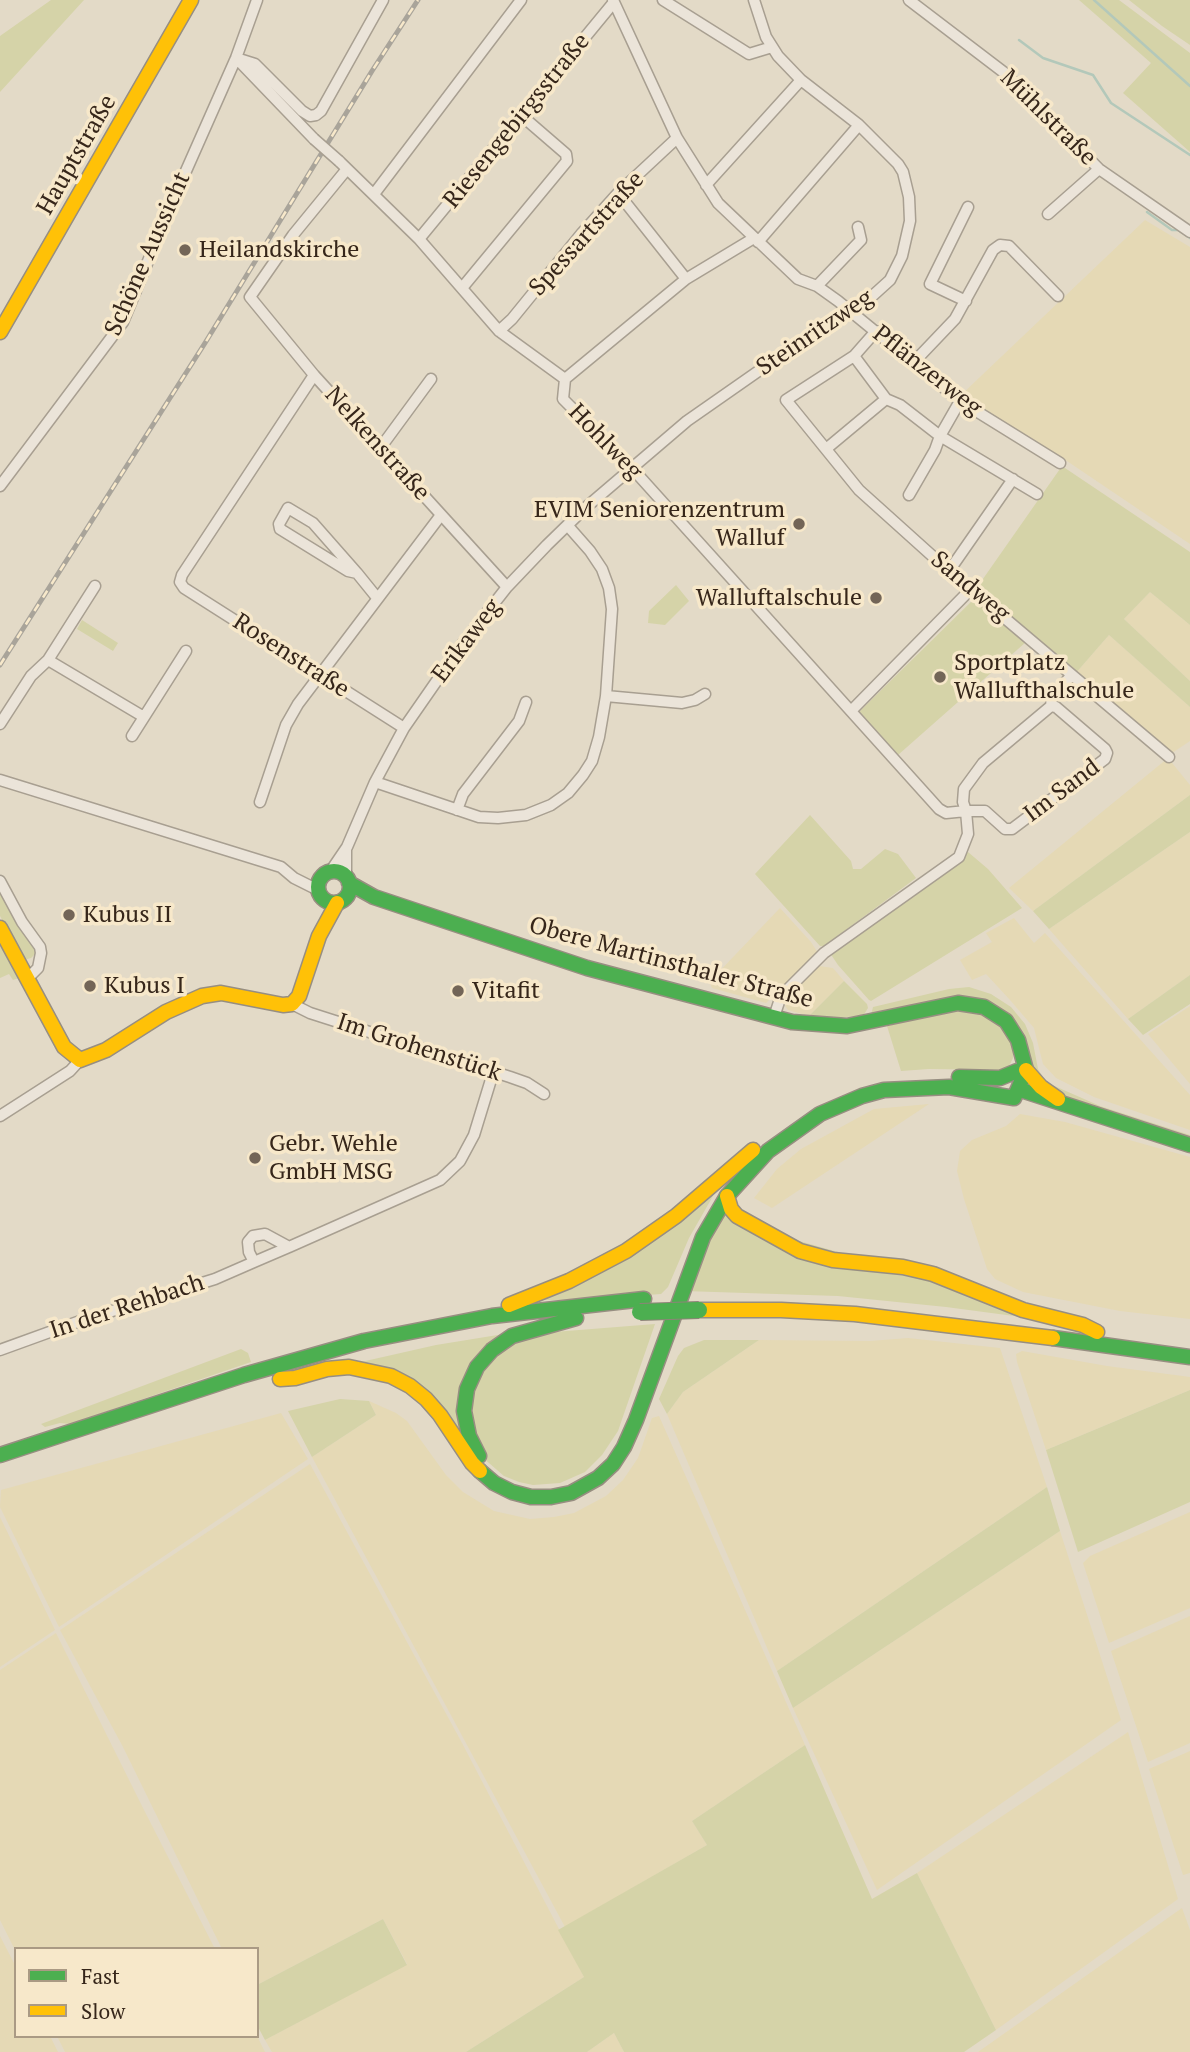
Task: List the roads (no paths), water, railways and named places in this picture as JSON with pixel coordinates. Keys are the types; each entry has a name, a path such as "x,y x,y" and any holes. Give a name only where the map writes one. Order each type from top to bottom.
{"main road":[{"name":"Hauptstraße","path":"0,332 191,0"},
{"name":"Obere Martinsthaler Straße","path":"330,872 338,872 336,891 374,897 587,968 774,1017 813,1025 847,1026 958,1003 984,1007 1006,1021 1016,1036 1021,1051 1022,1070 1015,1092"},
{"path":"0,928 64,1047 69,1054 85,1058 166,1012 202,996 221,993 283,1005 292,1004 299,996 336,891"},
{"path":"454,1322 540,1294 607,1262 644,1240 676,1216 794,1117 845,1091 904,1078 1000,1078 1022,1070 1065,1104"},
{"path":"949,1076 1065,1104 1190,1145"},
{"path":"278,1372 295,1378 327,1369 349,1367 391,1376 426,1399 472,1463 494,1483 531,1497 561,1496 581,1489 606,1471 628,1438 694,1258 711,1222 727,1196 754,1165 784,1137 820,1114 862,1096 907,1088 950,1087 1015,1092 1096,1120 1124,1124"},
{"path":"576,1318 518,1333 506,1339 485,1355 470,1380 464,1411 471,1443 479,1457 492,1470 515,1483 541,1488 568,1483 592,1470 611,1450 624,1427 695,1234 717,1195 746,1156"},
{"path":"727,1196 731,1209 737,1216 800,1251 833,1260 888,1265 933,1273 1040,1317 1083,1325 1097,1332"},
{"path":"0,1455 278,1372 364,1341 454,1322 530,1310 700,1304 781,1298 878,1304 1190,1344"},
{"path":"700,1304 855,1314 941,1323 1190,1357"},
{"path":"278,1372 353,1358 426,1340 642,1306"},
{"path":"0,1469 248,1381"}],"street":[{"name":"Schöne Aussicht","path":"0,486 123,322 236,58 257,0"},
{"path":"236,58 255,64 302,111 310,116 316,115 321,111 383,0"},
{"path":"374,194 521,0"},
{"path":"663,0 749,54 772,47"},
{"name":"Steinritzweg","path":"631,467 709,404 869,299 890,280 902,256 910,222 909,197 898,164 859,125 801,80 772,47 759,20 754,0"},
{"name":"Mühlstraße","path":"909,0 1006,74 1099,169 1190,232"},
{"name":"Riesengebirgsstraße","path":"419,239 614,1"},
{"name":"Pflänzerweg","path":"614,1 677,138 718,203 798,279 817,286 960,401 1060,463"},
{"name":"Hohlweg","path":"236,58 308,135 348,169 419,239 499,331 565,379 563,399 631,467 942,812 952,814 966,811"},
{"path":"706,185 801,80"},
{"path":"462,288 567,161 566,154 522,116"},
{"path":"565,379 686,279 756,240 859,125"},
{"name":"Spessartstraße","path":"499,331 618,193 677,138"},
{"name":"Nelkenstraße","path":"348,169 292,235 250,297 314,375 508,587"},
{"path":"1048,214 1099,169"},
{"path":"618,193 686,279"},
{"path":"967,301 930,284 968,207"},
{"path":"817,286 861,240 858,227"},
{"path":"914,362 947,329 967,301 993,250 1000,245 1009,246 1058,296"},
{"path":"876,331 854,356 886,398 900,405 940,436 1037,494"},
{"name":"Sandweg","path":"854,356 786,400 859,490 1169,757"},
{"name":"Rosenstraße","path":"314,375 182,575 180,582 184,588 404,728"},
{"path":"382,447 431,379"},
{"path":"826,449 886,398"},
{"path":"909,495 960,401"},
{"name":"Erikaweg","path":"330,872 346,847 374,782 404,728 463,643 508,587 631,467"},
{"path":"950,571 1013,479"},
{"path":"357,573 348,571 283,532 279,524 289,508 313,523 357,573 377,598"},
{"path":"260,802 286,725 298,704 441,515"},
{"path":"374,782 479,817 509,818 539,810 560,800 579,781 592,761 599,737 606,696 612,609 611,595 602,569 568,526"},
{"path":"0,724 31,676 48,660 95,586"},
{"path":"851,712 971,589"},
{"path":"132,736 186,651"},
{"path":"48,660 144,717"},
{"path":"774,1017 780,999 787,990 824,953 959,857 968,834 963,802 964,789 983,763 1051,706 1052,697 1070,677"},
{"path":"606,696 682,704 695,701 705,694"},
{"path":"457,810 463,794 519,721 526,702"},
{"name":"Im Sand","path":"966,811 985,811 1005,829 1012,829 1105,759 1105,750 1056,707 1051,706"},
{"path":"0,780 281,867 299,881 336,891"},
{"name":"Erikaweg","path":"336,891 346,847"},
{"path":"0,881 40,947 38,968 27,978"},
{"name":"Im Grohenstück","path":"292,1004 310,1013 527,1083 544,1094"},
{"path":"0,1116 70,1072 85,1058"},
{"name":"In der Rehbach","path":"0,1350 80,1321 215,1279 440,1180 460,1160 474,1135 493,1073"},
{"path":"254,1262 248,1248 253,1236 265,1234 289,1247"}],"waterway":[{"path":"1094,0 1190,86"},
{"path":"1019,40 1043,58 1093,75 1111,103 1190,155"},
{"path":"1147,212 1172,230 1178,230 1190,238"}],"railway":[{"path":"0,665 205,343 418,0"}],"place":[{"name":"Heilandskirche","path":"185,250"},
{"name":"EVIM Seniorenzentrum Walluf","path":"799,524"},
{"name":"Walluftalschule","path":"876,598"},
{"name":"Sportplatz Wallufthalschule","path":"940,677"},
{"name":"Kubus II","path":"69,915"},
{"name":"Kubus I","path":"90,986"},
{"name":"Vitafit","path":"458,991"},
{"name":"Gebr. Wehle GmbH MSG","path":"255,1158"}]}
